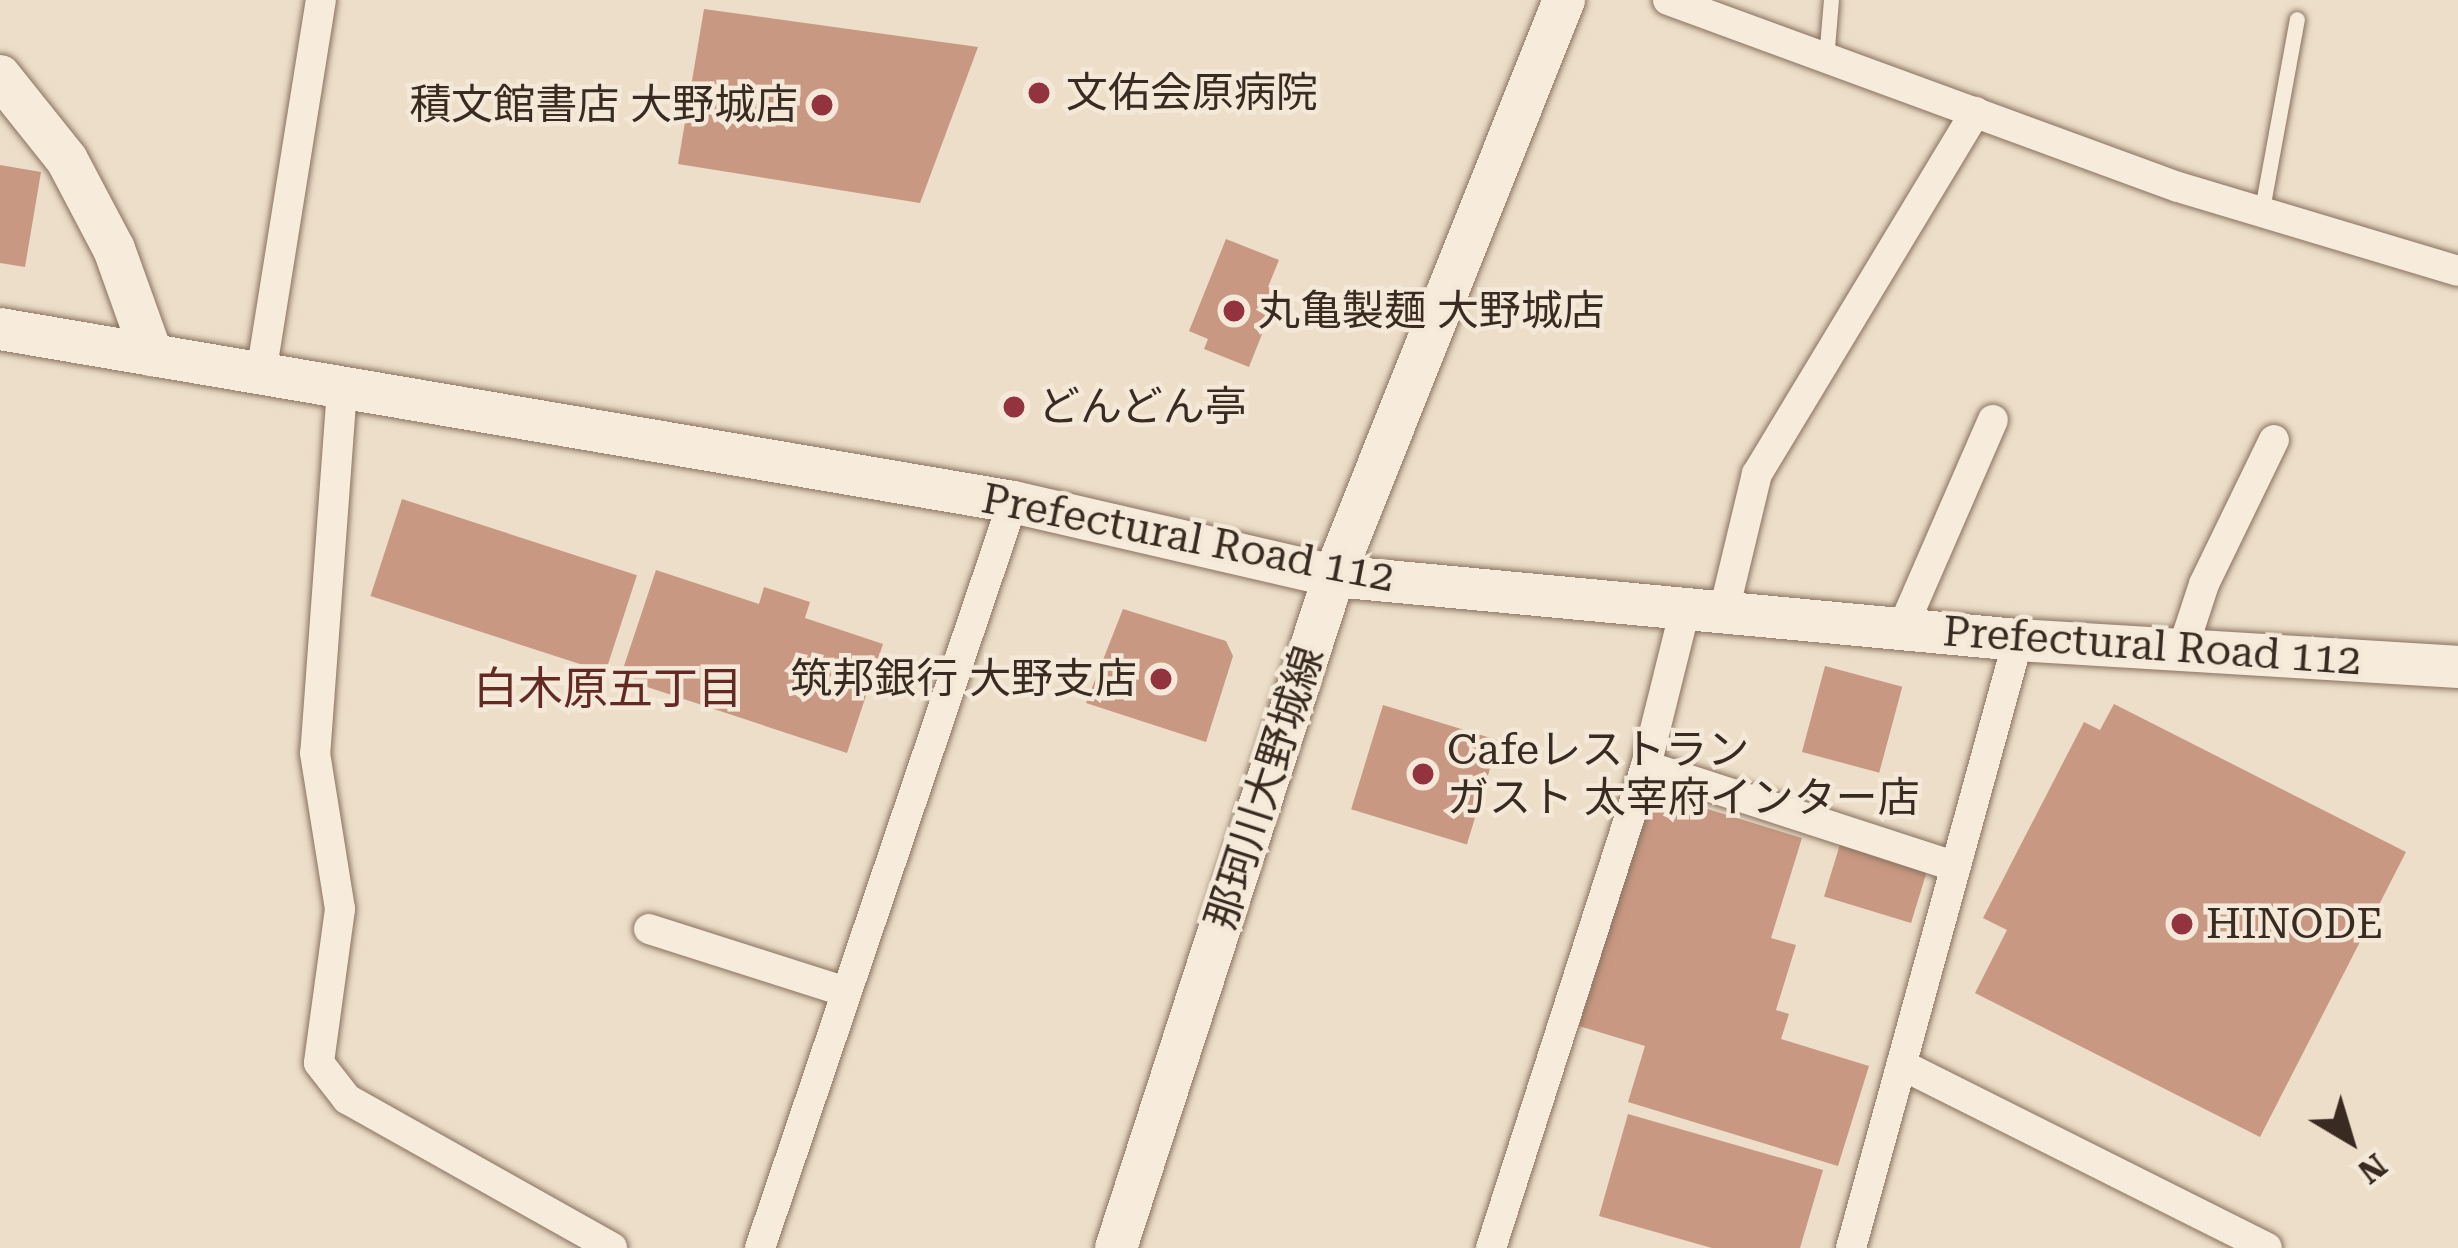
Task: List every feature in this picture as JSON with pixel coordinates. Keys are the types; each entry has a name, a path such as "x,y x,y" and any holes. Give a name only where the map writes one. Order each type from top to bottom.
{"main road":[{"name":"那珂川大野城線","path":"1116,1248 1334,576 1564,0"},
{"path":"0,76 67,160 114,248 152,356"},
{"name":"Prefectural Road 112","path":"0,329 1013,502 1334,576 2018,640 2458,667"}],"street":[{"path":"261,374 321,0"},
{"path":"1668,0 1975,112 2458,271"},
{"path":"1491,1248 1646,766 1757,474 1975,112"},
{"path":"342,389 315,753 340,910 319,1063 347,1099 612,1248"},
{"path":"1902,628 1993,420"},
{"path":"2183,648 2204,584 2274,440"},
{"path":"760,1248 1013,502"},
{"path":"1851,1248 2018,640"},
{"path":"1646,766 1953,866"},
{"path":"649,929 846,992"},
{"path":"1902,1065 2266,1248"}],"lane":[{"path":"1826,58 1831,0"},
{"path":"2262,209 2297,19"}],"building":[{"name":"積文館書店 大野城店","path":"704,9 978,47 920,203 678,164"},
{"path":"0,165 41,172 25,267 0,263"},
{"name":"丸亀製麺 大野城店","path":"1226,239 1279,260 1268,287 1279,291 1249,367 1204,349 1208,339 1189,331"},
{"path":"402,499 637,575 605,672 370,596"},
{"path":"656,570 759,604 764,587 810,602 805,618 883,644 847,753 620,678"},
{"name":"筑邦銀行 大野支店","path":"1123,609 1226,641 1233,656 1206,742 1086,703"},
{"path":"1825,666 1902,687 1879,773 1802,752"},
{"name":"HINODE","path":"2114,704 2406,852 2260,1137 1975,993 2007,930 1983,918 2084,722 2100,730"},
{"name":"Cafeレストラン ガスト 太宰府インター店","path":"1383,705 1499,740 1467,845 1351,809"},
{"path":"1652,792 1802,838 1771,938 1796,945 1776,1010 1789,1014 1781,1039 1869,1066 1838,1166 1628,1102 1645,1046 1579,1026"},
{"path":"1841,841 1928,868 1911,923 1824,896"},
{"path":"1628,1114 1823,1170 1800,1248 1712,1248 1599,1216"}],"place":[{"name":"文佑会原病院","path":"1039,93"},
{"name":"積文館書店 大野城店","path":"822,105"},
{"name":"丸亀製麺 大野城店","path":"1234,311"},
{"name":"どんどん亭","path":"1014,407"},
{"name":"筑邦銀行 大野支店","path":"1161,679"},
{"name":"Cafeレストラン ガスト 太宰府インター店","path":"1423,774"},
{"name":"HINODE","path":"2182,924"}],"district":[{"name":"白木原五丁目","path":"608,689"}]}
